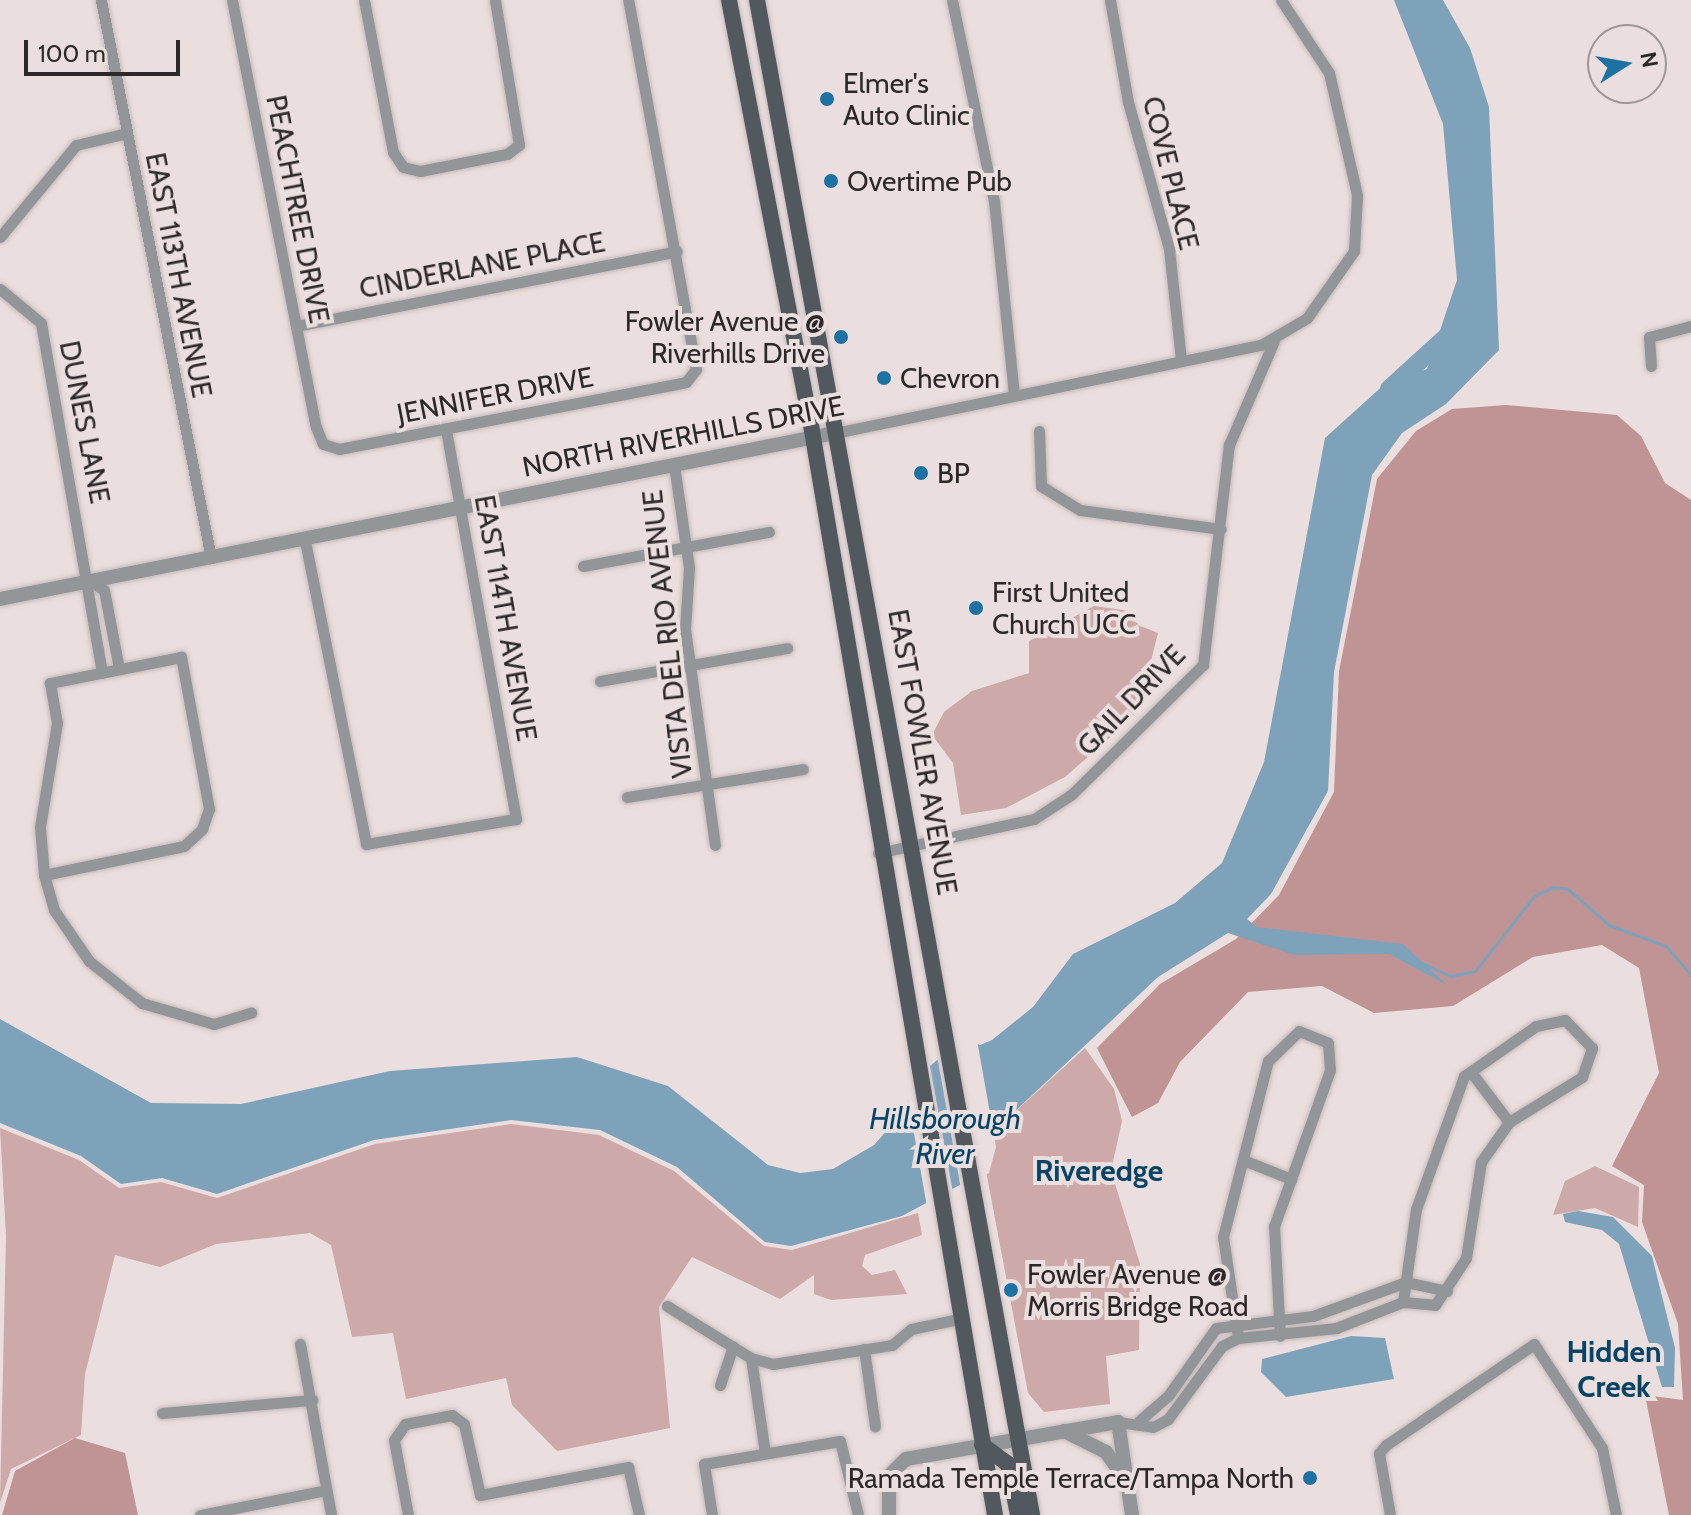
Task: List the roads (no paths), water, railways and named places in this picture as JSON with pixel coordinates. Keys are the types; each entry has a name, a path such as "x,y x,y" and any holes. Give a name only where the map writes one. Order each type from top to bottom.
{"main road":[{"name":"EAST FOWLER AVENUE","path":"729,0 813,437 878,853 995,1515"},
{"name":"EAST FOWLER AVENUE","path":"757,0 840,432 977,1184 1032,1515"},
{"path":"982,1445 1008,1464 1018,1515"}],"street":[{"name":"EAST 113TH AVENUE","path":"101,0 211,558"},
{"name":"PEACHTREE DRIVE","path":"232,0 316,427"},
{"path":"364,0 393,152 403,167 420,171 507,154 519,145 495,0"},
{"name":"JENNIFER DRIVE","path":"316,427 323,444 339,449 686,382 697,356 628,0"},
{"path":"952,0 994,201 1014,395"},
{"name":"COVE PLACE","path":"1110,0 1128,102 1169,249 1181,359"},
{"path":"1274,341 1337,283 1354,251 1357,195 1329,73 1281,0"},
{"path":"0,237 76,145 127,133"},
{"name":"CINDERLANE PLACE","path":"296,326 677,251"},
{"name":"DUNES LANE","path":"0,289 41,323 92,582 87,594 102,673"},
{"path":"1651,366 1649,337 1691,326"},
{"name":"NORTH RIVERHILLS DRIVE","path":"0,599 305,541 1274,341"},
{"name":"GAIL DRIVE","path":"878,853 1034,819 1072,794 1171,701 1203,665 1211,639 1229,445 1274,341"},
{"name":"EAST 114TH AVENUE","path":"305,541 366,844 517,815 446,430"},
{"path":"1039,431 1041,486 1080,510 1221,529"},
{"name":"VISTA DEL RIO AVENUE","path":"674,465 688,547 689,666 715,845"},
{"path":"583,566 769,532"},
{"name":"DUNES LANE","path":"92,582 104,590 119,669"},
{"path":"600,681 787,648"},
{"path":"44,875 184,846 202,829 209,809 181,657 50,683 57,723 40,827 44,875 54,910 89,961 142,1003 214,1024 251,1013"},
{"path":"627,797 803,769"},
{"path":"889,1515 889,1476 906,1459 1118,1422 1139,1421 1153,1427 1183,1409 1222,1346 1238,1338 1280,1336 1366,1318 1403,1302 1435,1305 1466,1258 1481,1162 1509,1122 1582,1077 1592,1048 1565,1020 1536,1026 1471,1072 1445,1120 1416,1209 1403,1302"},
{"path":"1238,1338 1223,1237 1268,1061 1299,1031 1328,1043 1330,1070 1274,1226 1280,1336"},
{"path":"1471,1072 1509,1122"},
{"path":"1243,1160 1291,1179"},
{"path":"1139,1421 1168,1396 1203,1339 1238,1322 1278,1319 1361,1303 1406,1282 1447,1291"},
{"path":"1361,1303 1366,1318"},
{"path":"667,1306 751,1358 773,1364 892,1345 911,1329 959,1319"},
{"path":"300,1344 331,1515"},
{"path":"1390,1515 1379,1453 1386,1445 1534,1344 1602,1448 1616,1515"},
{"path":"720,1385 733,1346"},
{"path":"864,1349 875,1426"},
{"path":"751,1358 765,1453"},
{"path":"162,1413 312,1400"},
{"path":"408,1515 394,1440 405,1424 452,1415 464,1424 480,1495 628,1467 639,1515"},
{"path":"1118,1422 1132,1515"},
{"path":"1064,1431 1106,1452 1128,1484"},
{"path":"712,1515 704,1464 845,1443 858,1515"},
{"path":"200,1515 326,1490"}],"water":[{"name":"Hillsborough River","path":"1394,0 1443,0 1470,48 1489,107 1499,350 1446,404 1402,433 1372,475 1334,672 1328,791 1271,894 1247,919 1257,927 1403,944 1447,985 1389,954 1294,955 1228,933 1158,977 996,1129 986,1171 902,1216 791,1246 765,1242 677,1167 600,1130 511,1120 374,1140 217,1194 162,1178 121,1184 81,1156 0,1123 0,1019 151,1103 241,1104 390,1071 577,1057 668,1086 768,1165 800,1173 833,1169 874,1145 906,1109 916,1078 963,1038 980,1045 992,1040 1033,1007 1073,954 1175,903 1222,863 1264,762 1325,438 1387,382 1427,369 1457,280 1443,124"},
{"path":"1578,1211 1613,1217 1652,1256 1675,1348 1674,1387 1662,1387 1619,1244 1602,1230 1565,1222 1563,1214"},
{"path":"1351,1336 1385,1338 1394,1379 1286,1397 1261,1372 1262,1359"}],"waterway":[{"name":"Hillsborough River","path":"1389,389 1446,337"},
{"path":"1420,962 1450,976 1475,971 1534,896 1553,887 1568,889 1609,925 1666,946 1691,975"}],"place":[{"name":"Elmer's Auto Clinic","path":"827,99"},
{"name":"Overtime Pub","path":"831,181"},
{"name":"Fowler Avenue @ Riverhills Drive","path":"841,337"},
{"name":"Chevron","path":"884,378"},
{"name":"BP","path":"921,473"},
{"name":"First United Church UCC","path":"976,608"},
{"name":"Fowler Avenue @ Morris Bridge Road","path":"1011,1290"},
{"name":"Ramada Temple Terrace/Tampa North","path":"1310,1478"}],"district":[{"name":"Riveredge","path":"1099,1171"},
{"name":"Hidden Creek","path":"1614,1369"}]}
